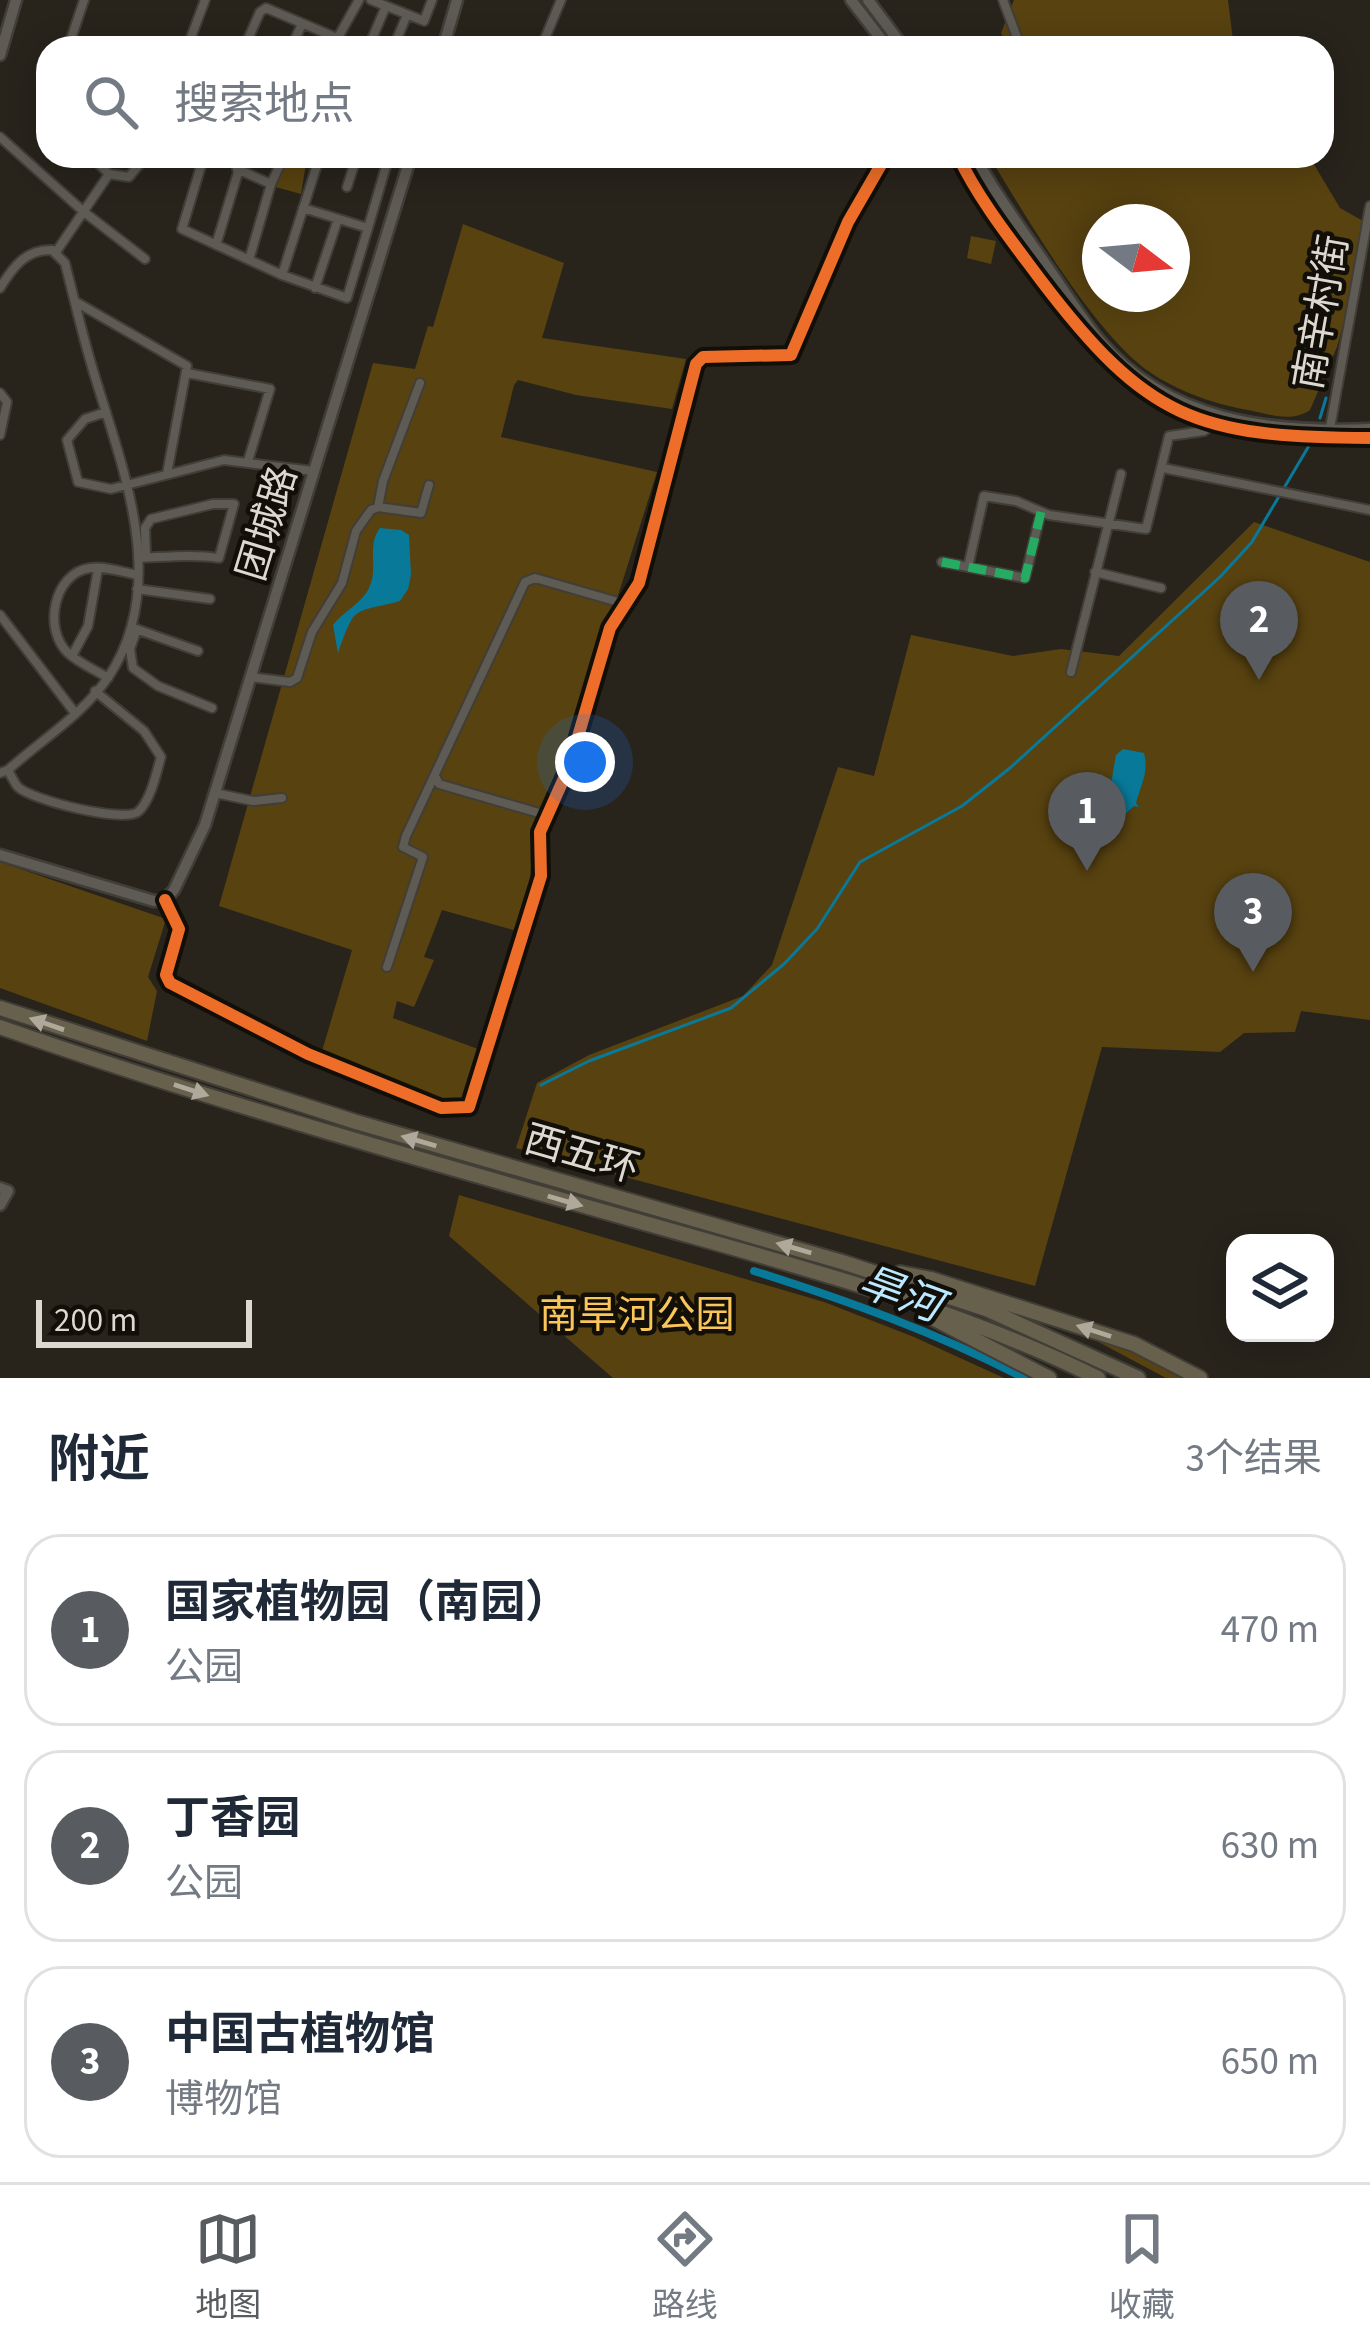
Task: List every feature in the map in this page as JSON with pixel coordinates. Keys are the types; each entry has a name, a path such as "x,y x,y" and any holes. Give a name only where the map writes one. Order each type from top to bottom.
{"highway":[{"name":"西五环","path":"0,1008 356,1123 842,1262 986,1309 1138,1378"},
{"name":"西五环","path":"0,1027 352,1140 872,1288 980,1325 1098,1378"},
{"path":"842,1262 931,1279 1134,1344 1200,1378"},
{"path":"872,1288 1048,1378"}],"street":[{"path":"0,55 16,0"},
{"path":"72,36 84,0"},
{"path":"192,36 205,0"},
{"path":"338,36 359,0"},
{"path":"371,0 424,21 432,0"},
{"path":"446,36 457,0"},
{"path":"547,36 561,0"},
{"path":"851,0 879,36"},
{"path":"868,0 895,36"},
{"path":"1003,0 1016,36"},
{"path":"374,36 390,5"},
{"path":"249,36 266,8 322,36"},
{"path":"399,36 407,15"},
{"path":"296,36 302,24"},
{"path":"0,137 145,259"},
{"path":"104,168 129,178 137,168"},
{"path":"200,168 182,230 347,298 386,168"},
{"path":"249,260 278,168"},
{"path":"282,275 316,168"},
{"path":"347,187 353,168"},
{"name":"团城路","path":"165,900 205,825 406,168"},
{"path":"0,855 154,901 165,900 179,929 166,975 170,983 308,1054 441,1108 469,1107 541,876 539,832 569,767 610,628 639,583 696,364 703,357 791,355 848,222 879,168"},
{"path":"966,168 1015,246 1090,344 1138,386 1167,405 1212,424 1267,436 1370,438"},
{"path":"983,168 1098,339 1143,380 1201,412 1235,422 1370,428"},
{"path":"216,245 237,169 271,184"},
{"path":"56,252 110,174"},
{"name":"南辛村街","path":"1330,428 1370,206"},
{"path":"303,208 368,228"},
{"path":"316,287 338,219"},
{"path":"0,288 23,257 39,250 56,252 65,263 128,484 142,558"},
{"path":"75,302 187,366 167,474"},
{"path":"187,373 270,388 248,460"},
{"path":"250,677 290,682 297,678 311,632 342,583 361,520 378,507 383,481 420,383"},
{"path":"0,393 7,402 0,435"},
{"path":"106,412 74,427 67,440 78,482 95,488 224,460 313,471"},
{"path":"968,566 984,496 1016,501 1041,512 1146,530 1169,436 1204,431 1212,424"},
{"path":"1163,468 1370,510"},
{"path":"1071,672 1121,474"},
{"path":"378,507 421,513 429,485"},
{"path":"142,558 219,558 234,504 213,504 151,519 145,528 137,575 130,649 133,668 158,686 212,707"},
{"path":"942,562 1025,578 1041,512"},
{"path":"108,678 73,656 53,626 57,601 73,575 88,568 137,575"},
{"path":"73,656 88,626 98,569"},
{"path":"1095,572 1161,588"},
{"path":"387,967 423,856 403,847 406,836 525,582 535,578 626,604"},
{"path":"137,589 211,599"},
{"path":"0,615 75,713"},
{"path":"133,628 198,651"},
{"path":"95,692 144,731 161,757 141,810 130,817 28,794 4,771 75,713 108,678 133,628"},
{"path":"435,776 440,784 546,815"},
{"path":"214,793 254,801 282,798"},
{"path":"0,1205 4,1190"}],"green space":[{"path":"1014,0 1228,0 1232,36 1002,36"},
{"path":"279,168 305,168 301,194 272,186"},
{"path":"996,168 1316,168 1340,208 1363,221 1354,286 1337,347 1310,410 1295,416 1220,404 1177,388 1139,364 1091,312 1190,312 1190,204 1082,204 1082,299"},
{"path":"463,224 564,263 542,338 686,359 672,409 576,395 518,380 514,385 501,437 657,472 563,770 535,829 529,887 517,931 442,910 424,957 434,960 414,1007 397,1001 393,1018 478,1049 463,1100 423,1100 322,1051 352,950 219,906 373,363 415,369 428,326 433,327"},
{"path":"971,236 996,241 991,264 967,258"},
{"path":"1254,522 1370,562 1370,1020 1301,1011 1295,1032 1244,1033 1220,1052 1102,1047 1035,1286 516,1148 537,1083 589,1055 743,996 772,965 838,767 874,776 911,635 1013,656 1061,649 1119,656"},
{"path":"0,862 166,919 148,977 157,991 147,1041 0,988"},
{"name":"南旱河公园","path":"459,1195 824,1302 1004,1378 613,1378 449,1236"},
{"path":"1076,1330 1129,1349 1186,1378 1166,1378"}],"water":[{"path":"380,528 409,535 408,589 400,601 358,613 338,653 333,625 369,588"},
{"path":"1123,749 1144,753 1146,767 1136,803 1139,807 1123,816 1107,806 1116,755"}],"waterway":[{"path":"1320,418 1326,398"},
{"path":"541,1085 589,1061 731,1008 784,964 817,929 860,862 962,806 1220,577 1252,542 1310,444"},
{"name":"旱河","path":"754,1271 891,1319 1024,1378"}],"marked path":[{"path":"942,562 1025,578 1041,512"}],"cycle path":[{"path":"165,900 179,929 166,975 170,983 308,1054 441,1108 469,1107 541,876 540,832 569,767 610,628 639,583 696,364 703,357 791,355 848,222 879,168"},
{"path":"965,168 986,204 1078,326 1146,391 1180,411 1217,424 1260,433 1370,438"}],"place":[{"name":"丁香园","path":"1259,680"},
{"name":"国家植物园（南园）","path":"1087,871"},
{"name":"中国古植物馆","path":"1253,972"}]}
